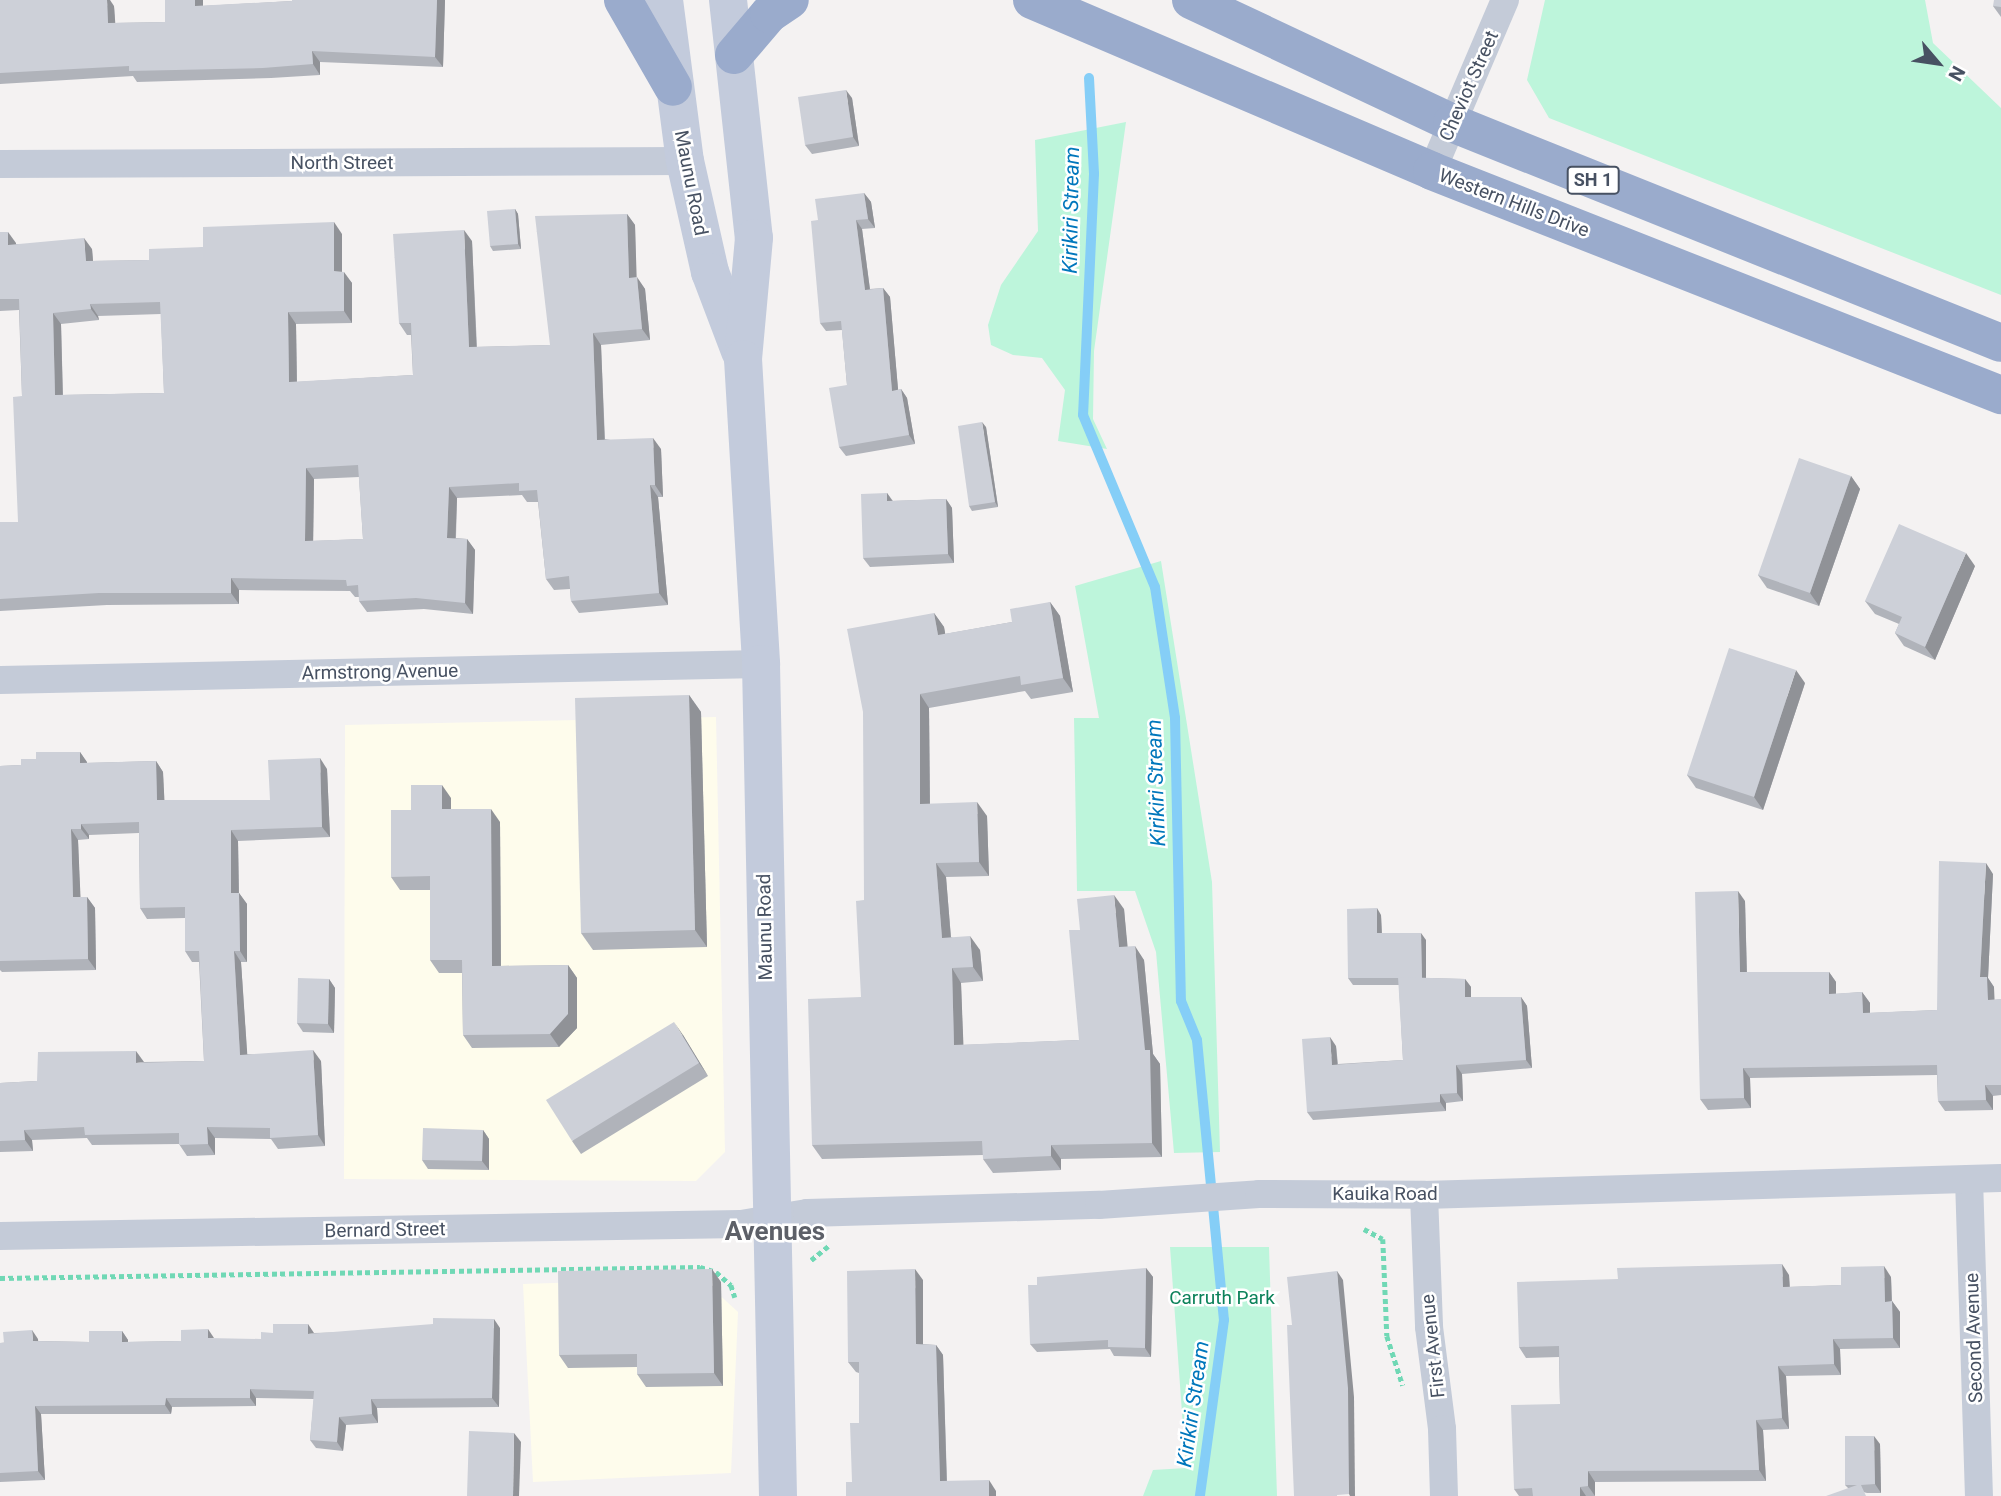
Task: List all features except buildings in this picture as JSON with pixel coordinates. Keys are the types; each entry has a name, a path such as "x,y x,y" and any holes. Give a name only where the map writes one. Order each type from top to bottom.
{"highway":[{"path":"623,0 673,87"},
{"path":"734,55 769,14 790,0"},
{"name":"Western Hills Drive","path":"1032,0 1432,171 2001,395"},
{"name":"SH 1","path":"1191,0 1452,123 2001,344"},
{"path":"1920,362 1939,319"}],"main road":[{"name":"Maunu Road","path":"664,0 673,87 685,161 710,272 743,359"},
{"name":"Maunu Road","path":"728,0 754,239 743,359 761,664 770,1219 778,1496"}],"street":[{"name":"Cheviot Street","path":"1432,171 1505,0"},
{"name":"North Street","path":"0,164 685,161"},
{"name":"Armstrong Avenue","path":"0,680 761,664"},
{"name":"Kauika Road","path":"770,1219 807,1213 1100,1205 1155,1198 1259,1194 1424,1195 2001,1178"},
{"name":"Second Avenue","path":"1969,1179 1979,1496"},
{"name":"First Avenue","path":"1424,1195 1429,1327 1443,1429 1444,1496"},
{"name":"Bernard Street","path":"0,1236 741,1224 770,1219"}],"path":[{"path":"1357,1227 1378,1233 1383,1239 1387,1336 1407,1398"},
{"path":"809,1265 820,1249 842,1244"},
{"path":"0,1278 700,1267 716,1272 731,1285 736,1305"}],"shaded area":[{"path":"716,717 725,1152 696,1181 344,1179 345,725"},
{"path":"701,1278 738,1312 731,1473 533,1482 523,1284"}],"green space":[{"path":"1545,0 1925,0 1933,43 2001,108 2001,295 1549,118 1527,80"},
{"path":"1126,122 1094,351 1093,419 1107,449 1058,441 1065,390 1042,358 1013,355 991,345 988,325 1001,285 1038,231 1035,140"},
{"path":"1161,561 1212,882 1220,1152 1174,1153 1156,952 1135,891 1077,891 1074,718 1099,718 1075,586"},
{"name":"Carruth Park","path":"1170,1247 1269,1247 1277,1496 1143,1496 1153,1470 1186,1468"}],"waterway":[{"name":"Kirikiri Stream","path":"1089,78 1094,174 1083,415 1155,587 1175,718 1181,1001 1197,1040 1224,1320 1200,1496"}],"district":[{"name":"Avenues","path":"775,1232"}]}
